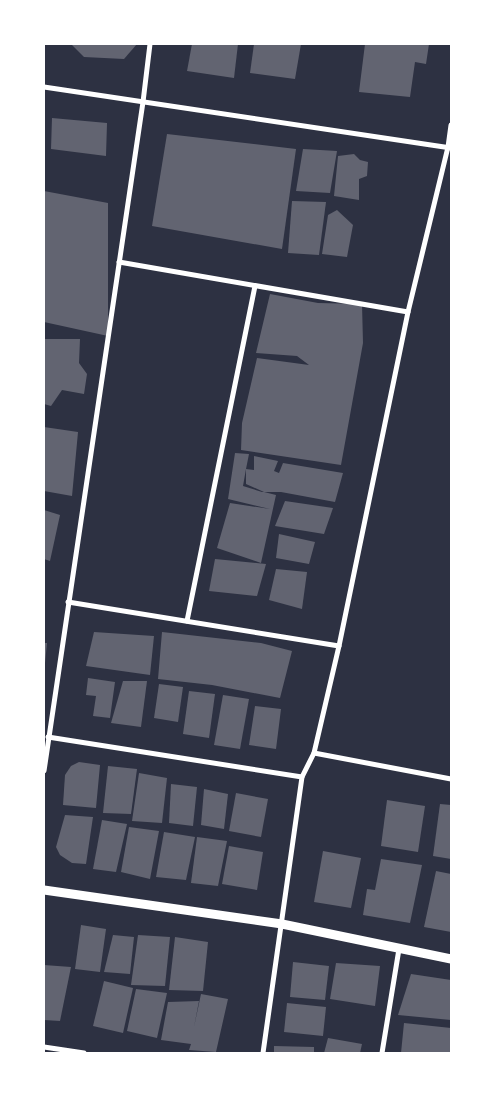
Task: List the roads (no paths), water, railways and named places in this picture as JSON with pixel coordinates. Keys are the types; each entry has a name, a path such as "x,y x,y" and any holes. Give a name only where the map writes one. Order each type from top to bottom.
{"street":[{"path":"44,771 150,44"},
{"path":"44,86 450,148"},
{"path":"263,1053 302,776 314,752 408,312 450,148 451,125"},
{"path":"119,262 408,312"},
{"path":"186,621 255,286"},
{"path":"68,602 338,646"},
{"path":"48,737 302,776"},
{"path":"314,752 451,779"},
{"path":"44,890 282,924 451,959"},
{"path":"382,1053 398,949"},
{"path":"44,1046 84,1053"}]}
